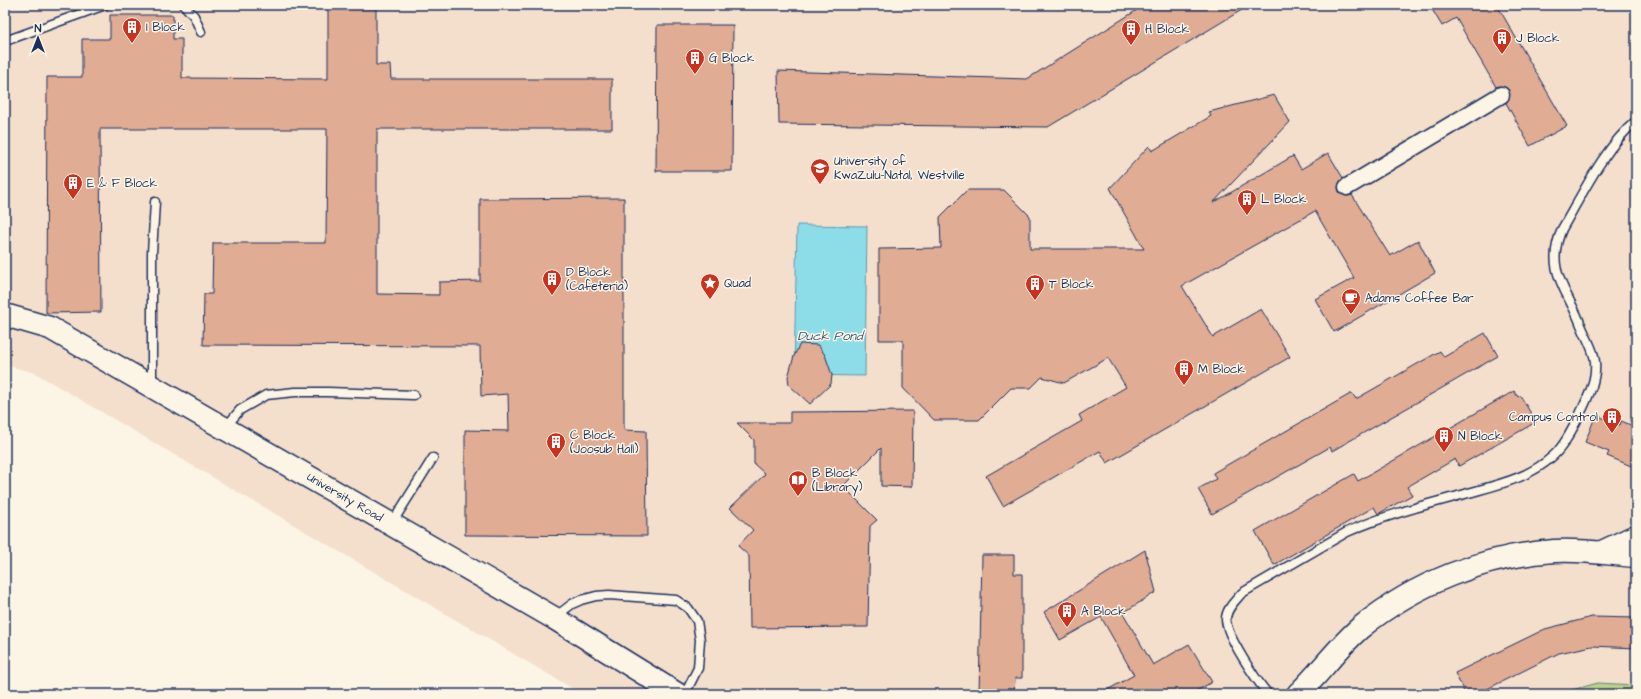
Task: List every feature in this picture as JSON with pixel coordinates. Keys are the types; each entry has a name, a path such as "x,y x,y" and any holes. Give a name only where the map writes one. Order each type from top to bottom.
{"street":[{"path":"1347,186 1501,95"},
{"name":"University Road","path":"5,315 50,328 554,618 677,694"},
{"path":"1602,552 1636,536"},
{"path":"1307,688 1360,628 1410,593 1439,578 1503,559 1555,551 1602,552 1636,556"}],"lane":[{"path":"5,41 105,5"},
{"path":"184,5 194,16 201,32"},
{"path":"1268,694 1233,643 1228,631 1226,618 1230,607 1242,593 1347,532 1365,524 1519,478 1554,456 1570,434 1582,410 1592,384 1595,369 1594,356 1581,323 1556,270 1554,259 1556,242 1562,229 1608,152 1623,132 1636,121"},
{"path":"152,386 152,253 155,202"},
{"path":"225,428 240,410 266,395 295,392 414,395"},
{"path":"392,524 434,458"},
{"path":"554,618 572,604 596,596 609,595 676,600 688,608 697,621 700,640 698,668 685,694"}],"shaded area":[{"name":"University of KwaZulu-Natal, Westville","path":"5,5 1636,5 1636,694 582,694 35,373 5,365"}],"green space":[{"path":"1598,683 1636,685 1636,694 1556,694"}],"water":[{"name":"Duck Pond","path":"797,225 867,226 865,376 794,375"}],"building":[{"path":"328,5 376,5 376,65 390,65 391,79 612,79 612,129 377,129 377,294 439,295 439,282 480,281 480,199 624,198 624,430 646,431 647,536 465,535 465,430 509,431 508,394 481,396 480,346 203,345 204,294 212,294 213,243 326,243 327,129 100,129 101,312 46,313 47,77 82,77 82,39 110,39 110,15 173,15 173,39 182,39 182,78 328,79"},
{"name":"H Block","path":"1145,5 1250,5 1048,127 779,124 778,71 1027,79"},
{"name":"J Block","path":"1443,5 1497,5 1567,126 1530,146 1506,103 1509,99 1509,90 1505,87 1496,87 1456,18 1442,26 1433,11"},
{"name":"G Block","path":"657,25 733,25 732,171 656,171"},
{"path":"1274,95 1290,122 1213,203 1293,156 1301,169 1328,153 1343,178 1339,183 1339,192 1347,196 1352,195 1390,256 1418,240 1435,273 1334,332 1315,299 1354,278 1315,211 1182,286 1213,337 1261,309 1290,357 1107,463 1100,451 1003,506 986,476 1082,421 1079,415 1126,387 1108,358 1064,383 1042,377 1031,388 1011,388 979,420 934,420 903,388 903,340 879,340 879,249 941,248 940,217 967,190 1004,190 1030,216 1030,249 1144,249 1110,188 1149,146 1152,151 1211,116 1209,112"},
{"path":"1485,333 1498,356 1332,451 1330,447 1212,514 1198,489 1216,479 1213,473 1352,393 1356,399 1440,351 1444,357"},
{"path":"800,344 818,345 825,355 832,375 831,384 810,404 789,385 788,377 794,356"},
{"path":"1514,391 1518,397 1520,395 1536,422 1459,466 1455,459 1407,487 1412,495 1378,514 1374,507 1274,565 1255,531 1354,474 1358,481"},
{"name":"B Block (Library)","path":"913,411 912,487 881,486 881,448 843,486 877,520 870,526 868,627 750,628 749,556 738,546 753,530 730,508 765,474 754,464 754,440 737,423 790,423 790,412"},
{"name":"Campus Control","path":"1596,415 1620,425 1621,421 1636,427 1636,468 1607,456 1609,452 1585,442"},
{"name":"A Block","path":"1145,550 1156,592 1123,613 1153,665 1189,644 1212,682 1191,694 1100,694 1134,675 1101,617 1060,640 1044,612"},
{"path":"982,555 1014,555 1014,574 1022,574 1022,678 1015,678 1014,694 979,694"},
{"path":"1592,617 1636,618 1636,648 1592,646 1559,653 1477,694 1465,694 1455,673 1545,629"}],"place":[{"name":"I Block","path":"132,44"},
{"name":"H Block","path":"1131,46"},
{"name":"J Block","path":"1502,55"},
{"name":"G Block","path":"695,75"},
{"name":"University of KwaZulu-Natal, Westville","path":"820,185"},
{"name":"E & F Block","path":"73,200"},
{"name":"L Block","path":"1247,216"},
{"name":"D Block (Cafeteria)","path":"552,296"},
{"name":"Quad","path":"710,300"},
{"name":"T Block","path":"1035,301"},
{"name":"Adams Coffee Bar","path":"1351,315"},
{"name":"M Block","path":"1184,386"},
{"name":"Campus Control","path":"1612,434"},
{"name":"N Block","path":"1444,453"},
{"name":"C Block (Joosub Hall)","path":"556,459"},
{"name":"B Block (Library)","path":"798,497"},
{"name":"A Block","path":"1067,628"}]}
